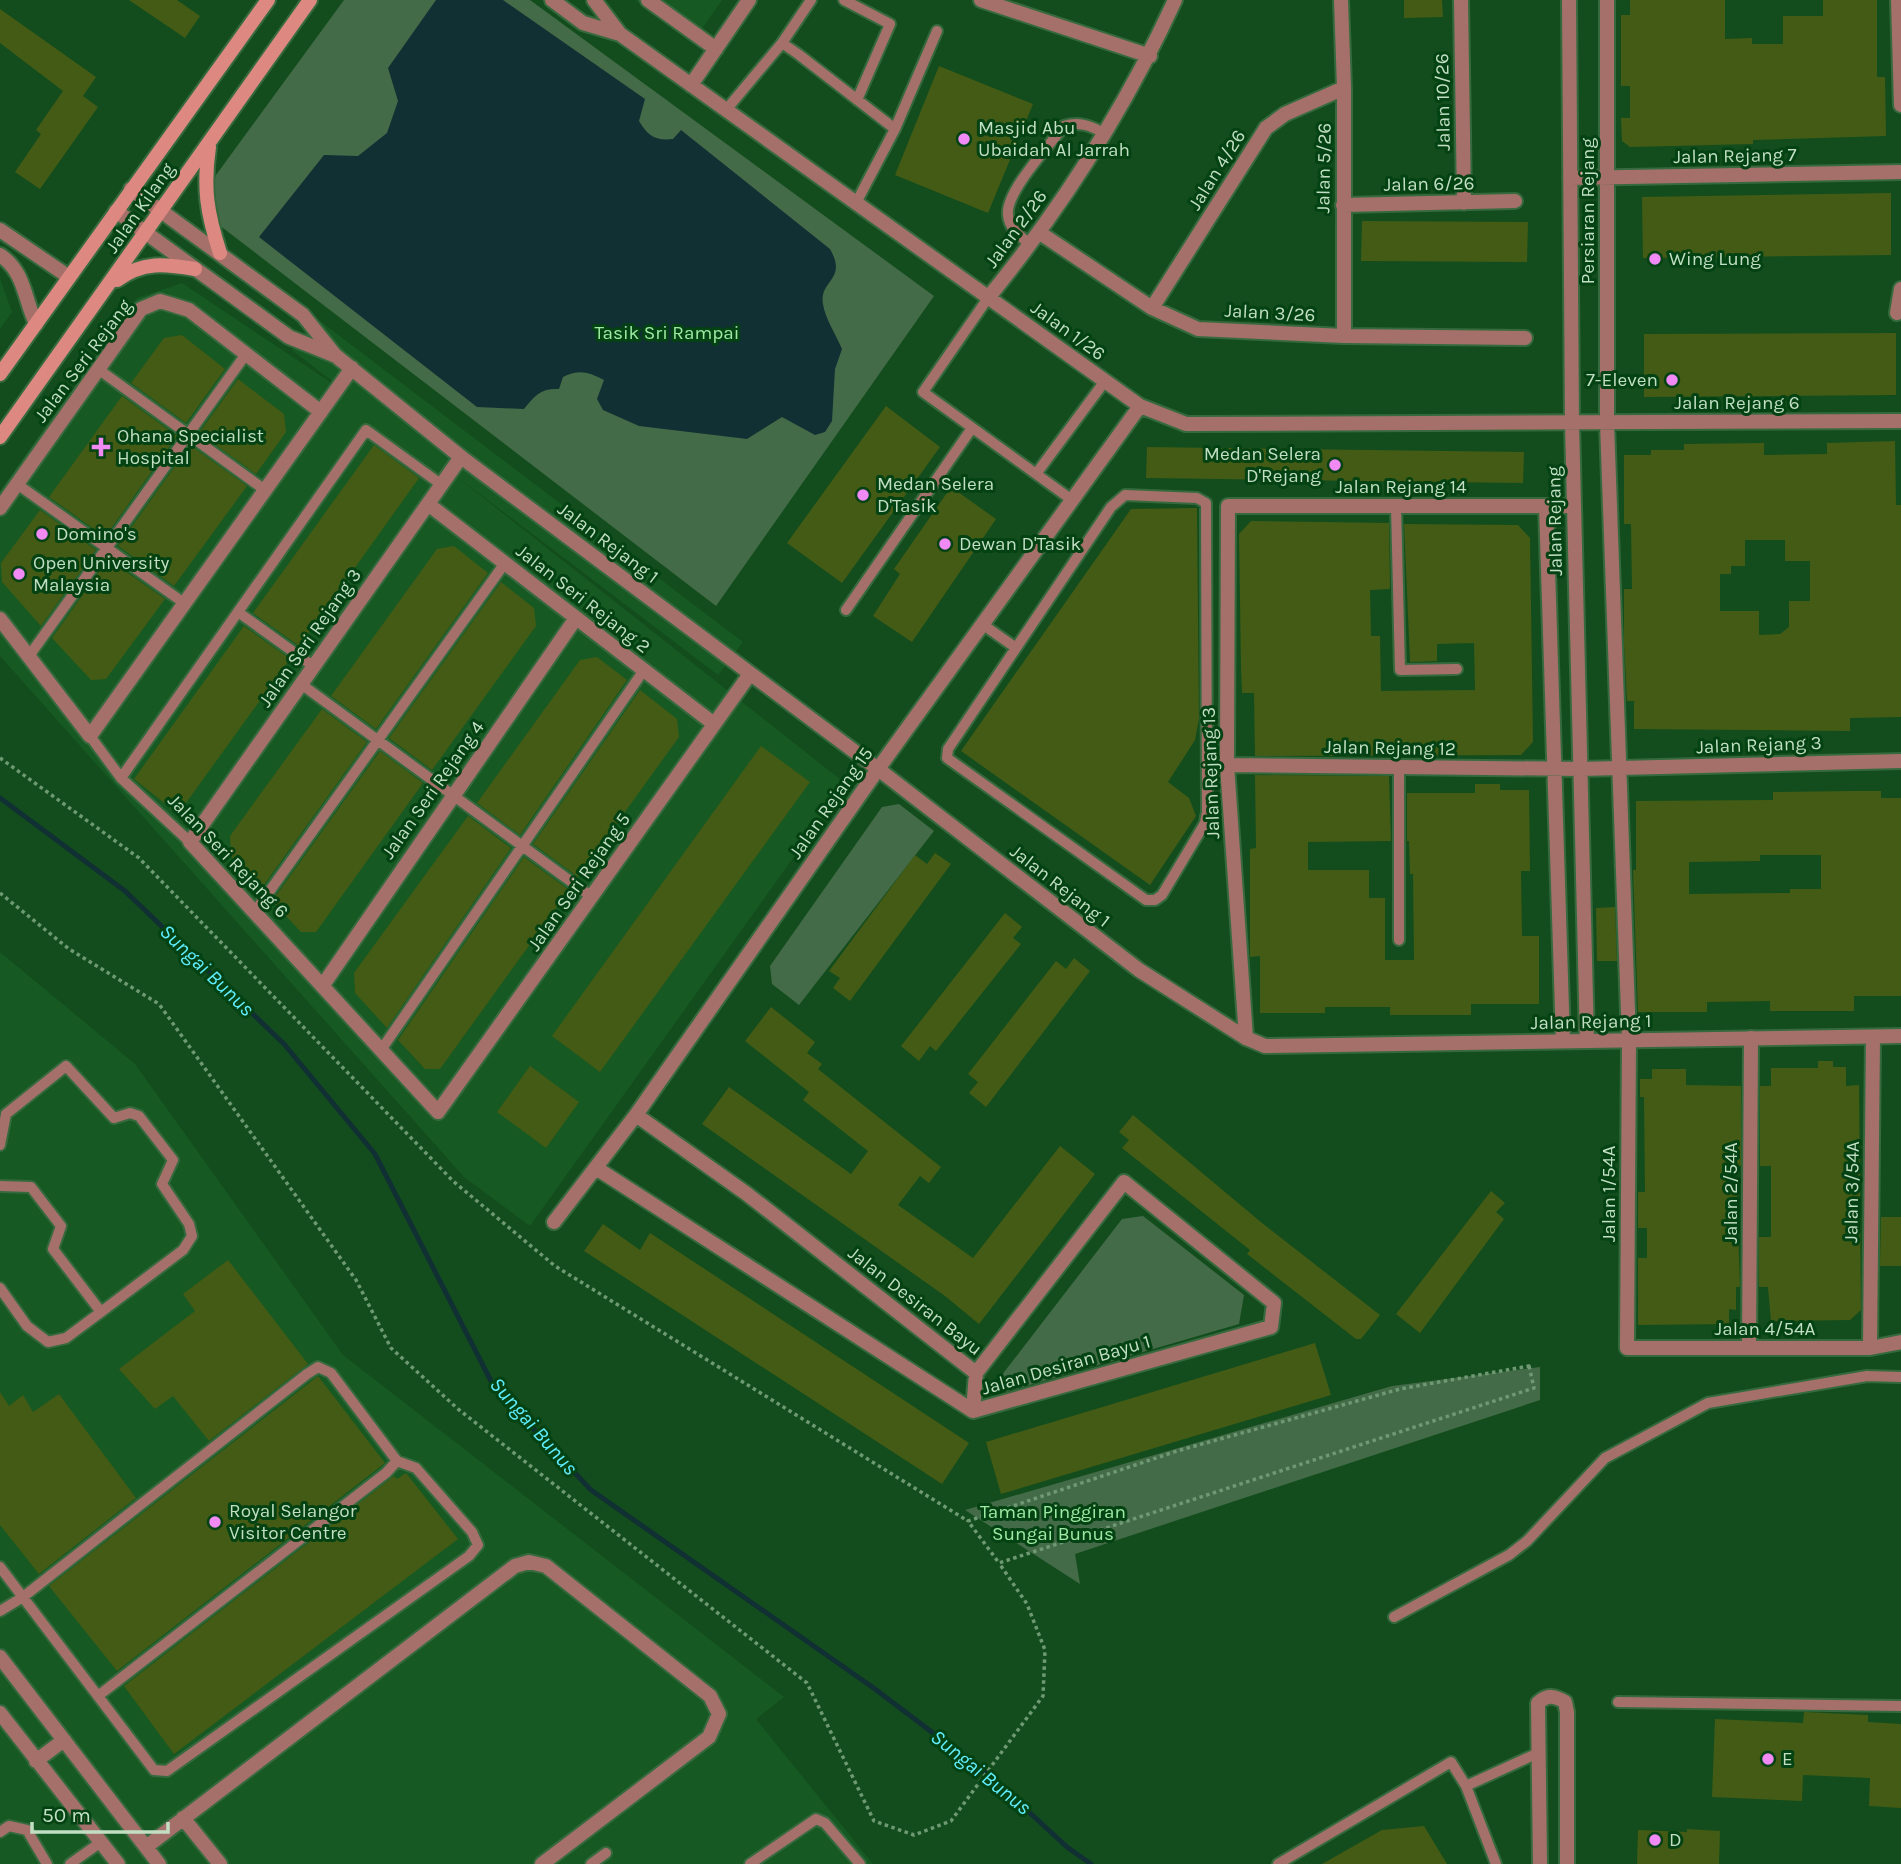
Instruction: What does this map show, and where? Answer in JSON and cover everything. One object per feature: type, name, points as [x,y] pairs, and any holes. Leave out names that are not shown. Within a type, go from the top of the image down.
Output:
[{"type":"main road","name":"Jalan Kilang","points":[[0,374],[268,0]]},
{"type":"main road","name":"Jalan Kilang","points":[[0,437],[310,0]]},
{"type":"main road","points":[[210,142],[205,175],[206,211],[220,253]]},
{"type":"main road","points":[[108,287],[144,265],[162,264],[195,269]]},
{"type":"street","name":"Jalan 1/26","points":[[552,0],[583,23],[620,34]]},
{"type":"street","name":"Jalan 1/26","points":[[594,0],[620,34],[1140,406],[1186,424],[1572,423]]},
{"type":"street","points":[[648,0],[716,49]]},
{"type":"street","points":[[691,85],[749,0]]},
{"type":"street","points":[[981,0],[1150,56]]},
{"type":"street","name":"Jalan 2/26","points":[[988,298],[1035,239],[1104,133],[1150,56],[1175,0]]},
{"type":"street","name":"Jalan 5/26","points":[[1341,0],[1345,88],[1345,336]]},
{"type":"street","name":"Jalan 10/26","points":[[1461,0],[1464,203]]},
{"type":"street","name":"Jalan Rejang","points":[[1569,0],[1572,423],[1587,1041]]},
{"type":"street","name":"Persiaran Rejang","points":[[1606,0],[1607,423],[1619,769]]},
{"type":"street","points":[[1898,0],[1901,105]]},
{"type":"street","name":"Jalan 4/26","points":[[1152,308],[1266,128],[1285,114],[1345,88]]},
{"type":"street","name":"Jalan Rejang 7","points":[[1570,178],[1901,172]]},
{"type":"street","name":"Jalan Rejang 1","points":[[131,190],[303,315],[336,356],[461,457],[878,769],[1139,970],[1246,1038],[1265,1046],[1901,1036]]},
{"type":"street","name":"Jalan 6/26","points":[[1343,205],[1515,201]]},
{"type":"street","name":"Jalan Rejang 1","points":[[116,211],[289,337],[336,356]]},
{"type":"street","points":[[0,230],[69,277]]},
{"type":"street","name":"Jalan 3/26","points":[[1035,239],[1152,308],[1198,329],[1345,336],[1525,338]]},
{"type":"street","points":[[0,255],[11,262],[25,284],[26,304],[36,324]]},
{"type":"street","points":[[1897,313],[1901,289]]},
{"type":"street","name":"Jalan Seri Rejang","points":[[0,508],[141,309],[160,301],[189,310],[321,412]]},
{"type":"street","points":[[90,736],[352,368]]},
{"type":"street","name":"Jalan Rejang 15","points":[[554,1222],[636,1115],[878,769],[1140,406]]},
{"type":"street","name":"Jalan Rejang 6","points":[[1572,423],[1901,421]]},
{"type":"street","name":"Jalan Seri Rejang 3","points":[[190,842],[461,457]]},
{"type":"street","name":"Jalan Seri Rejang 2","points":[[428,504],[714,724]]},
{"type":"street","name":"Jalan Rejang 14","points":[[1228,506],[1574,506]]},
{"type":"street","name":"Jalan Rejang 13","points":[[1228,506],[1227,765],[1246,1038]]},
{"type":"street","points":[[1546,506],[1563,1041]]},
{"type":"street","name":"Jalan Seri Rejang 4","points":[[323,985],[576,618]]},
{"type":"street","name":"Jalan Seri Rejang 6","points":[[0,619],[90,736]]},
{"type":"street","name":"Jalan Seri Rejang 5","points":[[438,1112],[750,674]]},
{"type":"street","name":"Jalan Rejang 3","points":[[1580,769],[1901,761]]},
{"type":"street","name":"Jalan Rejang 12","points":[[1227,765],[1580,769]]},
{"type":"street","name":"Jalan 1/54A","points":[[1619,769],[1629,1040],[1627,1348]]},
{"type":"street","name":"Jalan Seri Rejang 6","points":[[190,842],[256,910],[438,1112]]},
{"type":"street","name":"Jalan 3/54A","points":[[1870,1348],[1873,1037]]},
{"type":"street","name":"Jalan 2/54A","points":[[1749,1348],[1751,1038]]},
{"type":"street","name":"Jalan Desiran Bayu","points":[[636,1115],[747,1194],[975,1373],[1124,1182]]},
{"type":"street","name":"Jalan Desiran Bayu 1","points":[[596,1168],[973,1411],[1271,1327],[1274,1303],[1124,1182]]},
{"type":"street","name":"Jalan 4/54A","points":[[1627,1348],[1870,1348],[1901,1342]]},
{"type":"street","points":[[973,1411],[975,1373]]},
{"type":"street","points":[[145,1847],[515,1566],[529,1562],[546,1566],[710,1696],[719,1714],[709,1737],[542,1864]]},
{"type":"street","points":[[0,1657],[159,1864]]},
{"type":"street","points":[[1540,1864],[1538,1703],[1544,1698],[1554,1696],[1565,1702],[1567,1712],[1567,1864]]},
{"type":"street","points":[[0,1713],[118,1864]]},
{"type":"street","points":[[36,1761],[64,1740]]},
{"type":"street","points":[[183,1818],[220,1864]]},
{"type":"lane","points":[[726,110],[782,43],[811,0]]},
{"type":"lane","points":[[844,0],[890,24],[857,100]]},
{"type":"lane","points":[[856,203],[895,129],[937,31]]},
{"type":"lane","points":[[782,43],[895,129]]},
{"type":"lane","points":[[1035,239],[1013,230],[1007,214],[1010,197],[1065,126],[1072,123],[1088,125],[1104,133]]},
{"type":"lane","points":[[988,298],[923,392],[1072,500]]},
{"type":"lane","points":[[29,656],[246,354]]},
{"type":"lane","points":[[98,369],[265,490]]},
{"type":"lane","points":[[1036,474],[1105,381]]},
{"type":"lane","points":[[846,610],[972,428]]},
{"type":"lane","points":[[121,778],[366,430],[442,485]]},
{"type":"lane","points":[[17,484],[184,603]]},
{"type":"lane","points":[[1125,495],[1197,498],[1206,503],[1207,812],[1205,823],[1162,895],[1155,900],[1146,900],[947,758],[948,749],[1016,648],[1116,500],[1125,495]]},
{"type":"lane","points":[[1396,506],[1400,670],[1457,669]]},
{"type":"lane","points":[[256,910],[505,563]]},
{"type":"lane","points":[[238,612],[313,666]]},
{"type":"lane","points":[[982,624],[1016,648]]},
{"type":"lane","points":[[381,1050],[644,670]]},
{"type":"lane","points":[[301,684],[592,897]]},
{"type":"lane","name":"Jalan Seri Rejang 6","points":[[90,736],[121,778],[190,842]]},
{"type":"lane","points":[[1399,767],[1399,940]]},
{"type":"lane","points":[[0,1145],[6,1114],[66,1066],[114,1118],[130,1113],[139,1116],[173,1160],[162,1184],[189,1224],[192,1236],[183,1250],[66,1338],[48,1342],[27,1326],[0,1288]]},
{"type":"lane","points":[[0,1186],[31,1187],[61,1226],[52,1249],[101,1312]]},
{"type":"lane","points":[[0,1567],[23,1597],[154,1770],[167,1771],[469,1556],[478,1545],[472,1532],[416,1468],[397,1461],[331,1373],[318,1367],[23,1597],[0,1611]]},
{"type":"lane","points":[[1394,1618],[1509,1555],[1527,1541],[1605,1458],[1708,1403],[1867,1376],[1901,1377]]},
{"type":"lane","points":[[98,1696],[386,1473],[397,1461]]},
{"type":"lane","points":[[1618,1702],[1901,1706]]},
{"type":"lane","points":[[1466,1786],[1538,1753]]},
{"type":"lane","points":[[1278,1864],[1451,1762],[1466,1786],[1496,1864]]},
{"type":"lane","points":[[750,1864],[816,1819],[825,1823],[860,1864]]},
{"type":"lane","points":[[0,1832],[9,1826],[27,1830],[47,1864]]},
{"type":"lane","points":[[70,1864],[101,1842]]},
{"type":"lane","points":[[591,1864],[606,1853]]},
{"type":"path","points":[[0,758],[139,858],[453,1181],[555,1266],[968,1521],[1027,1604],[1045,1650],[1043,1696],[951,1821],[914,1835],[874,1821],[807,1682],[458,1409],[391,1348],[356,1280],[159,1004],[69,949],[0,893]]},
{"type":"path","points":[[968,1521],[1177,1451],[1400,1389],[1529,1366],[1534,1388],[999,1563]]},
{"type":"shaded area","points":[[635,0],[722,0],[692,43]]},
{"type":"shaded area","points":[[0,279],[12,312],[0,329]]},
{"type":"shaded area","points":[[182,283],[351,396],[292,350],[316,318],[743,642],[718,675],[452,473],[846,784],[530,1226],[464,1177],[0,656],[0,491],[137,298]]},
{"type":"shaded area","points":[[0,952],[135,1064],[343,1355],[784,1697],[756,1719],[873,1864],[0,1864]]},
{"type":"green space","name":"Tasik Sri Rampai","points":[[344,0],[530,0],[934,296],[716,606],[219,225],[210,193],[216,175]]},
{"type":"green space","points":[[899,804],[934,831],[799,1005],[772,984],[770,966],[882,807]]},
{"type":"green space","points":[[1143,1216],[1244,1295],[1239,1324],[1006,1392],[999,1389],[998,1380],[1122,1219]]},
{"type":"green space","name":"Taman Pinggiran Sungai Bunus","points":[[1540,1367],[1540,1400],[1075,1554],[1080,1584],[965,1510],[1392,1386]]},
{"type":"water","name":"Tasik Sri Rampai","points":[[436,0],[503,0],[645,99],[639,121],[649,134],[661,139],[673,139],[681,130],[830,249],[836,267],[835,274],[825,290],[823,304],[842,349],[835,369],[832,421],[825,432],[815,435],[782,417],[747,439],[639,426],[603,410],[597,399],[604,380],[584,372],[563,377],[559,389],[539,393],[524,409],[477,407],[259,237],[324,155],[358,156],[387,133],[398,101],[388,68]]},
{"type":"building","points":[[129,0],[177,0],[200,16],[185,38]]},
{"type":"building","points":[[1404,0],[1442,0],[1443,17],[1404,18]]},
{"type":"building","points":[[1630,0],[1725,0],[1725,39],[1752,38],[1752,44],[1783,44],[1783,16],[1823,16],[1823,0],[1877,0],[1877,77],[1885,77],[1886,136],[1753,140],[1753,144],[1630,147],[1622,141],[1621,118],[1630,118],[1630,86],[1621,86],[1621,15],[1630,15]]},
{"type":"building","points":[[0,9],[96,77],[83,96],[98,107],[40,189],[15,172],[41,134],[36,130],[63,91],[0,43]]},
{"type":"building","name":"Masjid Abu Ubaidah Al Jarrah","points":[[939,66],[1033,104],[988,213],[895,175]]},
{"type":"building","points":[[1891,193],[1891,255],[1643,258],[1642,197]]},
{"type":"building","points":[[1362,221],[1528,222],[1527,262],[1361,261]]},
{"type":"building","points":[[1896,333],[1896,395],[1644,397],[1644,334]]},
{"type":"building","points":[[182,335],[225,369],[186,423],[131,383],[164,338]]},
{"type":"building","points":[[238,379],[284,414],[286,432],[256,474],[199,433]]},
{"type":"building","points":[[122,396],[177,436],[105,537],[49,497]]},
{"type":"building","name":"Medan Selera D'Tasik","points":[[886,406],[940,447],[842,583],[787,543]]},
{"type":"building","points":[[1895,441],[1896,505],[1901,505],[1901,717],[1850,718],[1850,731],[1634,729],[1634,701],[1627,701],[1624,644],[1624,589],[1632,589],[1631,524],[1624,524],[1624,455],[1651,455],[1651,450],[1684,450],[1684,444],[1764,443],[1764,455],[1827,454],[1827,443]],"holes":[[[1745,540],[1785,540],[1785,561],[1810,561],[1810,601],[1789,601],[1789,627],[1780,634],[1759,635],[1759,611],[1720,611],[1720,574],[1731,574],[1731,566],[1745,566]]]},
{"type":"building","points":[[190,445],[247,486],[174,586],[118,546]]},
{"type":"building","points":[[374,445],[419,478],[299,646],[253,613]]},
{"type":"building","name":"Medan Selera D'Rejang","points":[[1147,447],[1524,452],[1523,483],[1146,478]]},
{"type":"building","name":"Dewan D'Tasik","points":[[951,487],[996,519],[912,642],[873,616],[900,574],[894,569]]},
{"type":"building","points":[[1197,508],[1199,719],[1195,740],[1168,782],[1189,798],[1196,816],[1150,885],[961,751],[1131,509]]},
{"type":"building","points":[[40,510],[96,550],[41,626],[2,582],[1,563]]},
{"type":"building","points":[[1251,521],[1389,523],[1390,589],[1370,590],[1371,636],[1380,636],[1381,691],[1475,690],[1474,643],[1437,644],[1437,661],[1410,662],[1404,524],[1518,525],[1530,538],[1533,742],[1521,755],[1255,756],[1254,693],[1242,693],[1241,667],[1239,534]]},
{"type":"building","points":[[454,546],[488,573],[376,729],[331,696],[437,549]]},
{"type":"building","points":[[108,559],[165,599],[106,679],[91,680],[52,638]]},
{"type":"building","points":[[501,582],[534,608],[536,626],[432,770],[389,738]]},
{"type":"building","points":[[244,626],[290,659],[178,814],[134,779]]},
{"type":"building","points":[[597,657],[627,680],[520,835],[477,803],[580,660]]},
{"type":"building","points":[[640,690],[677,719],[679,737],[578,877],[533,844]]},
{"type":"building","points":[[322,709],[367,742],[261,889],[231,856],[230,836]]},
{"type":"building","points":[[761,746],[810,782],[600,1072],[552,1036]]},
{"type":"building","points":[[380,751],[423,783],[316,932],[301,932],[272,901]]},
{"type":"building","points":[[1255,775],[1389,776],[1391,841],[1308,842],[1308,870],[1369,870],[1369,898],[1385,898],[1385,960],[1414,960],[1413,874],[1410,874],[1407,841],[1407,793],[1475,793],[1475,784],[1500,784],[1500,790],[1529,790],[1530,871],[1521,871],[1522,936],[1539,936],[1539,1004],[1471,1004],[1471,1015],[1390,1015],[1390,1007],[1325,1007],[1325,1013],[1260,1013],[1260,956],[1250,957],[1250,849],[1256,848]]},
{"type":"building","points":[[1881,791],[1881,798],[1901,798],[1901,996],[1854,996],[1854,1011],[1770,1011],[1770,1001],[1707,1002],[1707,1012],[1638,1012],[1633,870],[1636,870],[1636,801],[1773,800],[1773,792]],"holes":[[[1760,855],[1821,855],[1821,889],[1790,889],[1790,893],[1689,894],[1689,862],[1760,861]]]},
{"type":"building","points":[[468,816],[511,848],[387,1028],[355,993],[354,973]]},
{"type":"building","points":[[935,853],[951,864],[850,1001],[833,988],[840,978],[829,971],[915,855],[927,864]]},
{"type":"building","points":[[524,857],[569,890],[440,1069],[425,1069],[398,1040]]},
{"type":"building","points":[[1615,907],[1617,961],[1597,961],[1596,908]]},
{"type":"building","points":[[1005,913],[1022,927],[1013,938],[1021,944],[936,1051],[930,1046],[919,1061],[901,1046]]},
{"type":"building","points":[[1074,958],[1090,971],[986,1107],[969,1093],[978,1082],[968,1074],[1056,961],[1066,969]]},
{"type":"building","points":[[771,1007],[815,1042],[807,1053],[822,1064],[818,1069],[941,1167],[929,1183],[920,1176],[898,1205],[973,1258],[1060,1146],[1095,1174],[979,1324],[945,1296],[702,1124],[729,1087],[851,1174],[868,1151],[803,1100],[809,1092],[745,1041]]},
{"type":"building","points":[[1818,1061],[1833,1061],[1833,1067],[1846,1067],[1846,1086],[1859,1085],[1861,1310],[1850,1320],[1771,1321],[1768,1287],[1759,1287],[1759,1237],[1771,1237],[1771,1166],[1760,1166],[1760,1086],[1771,1086],[1771,1068],[1818,1068]]},
{"type":"building","points":[[530,1066],[579,1102],[546,1148],[497,1112]]},
{"type":"building","points":[[1652,1069],[1686,1069],[1686,1085],[1741,1086],[1741,1166],[1736,1166],[1740,1287],[1736,1287],[1736,1310],[1729,1309],[1729,1324],[1638,1325],[1638,1258],[1647,1258],[1647,1228],[1638,1228],[1638,1192],[1645,1192],[1644,1097],[1640,1097],[1640,1079],[1652,1079]]},
{"type":"building","points":[[1133,1115],[1262,1223],[1380,1315],[1361,1339],[1356,1339],[1247,1254],[1250,1250],[1122,1148],[1129,1140],[1119,1132]]},
{"type":"building","points":[[1491,1191],[1505,1203],[1496,1212],[1504,1219],[1420,1333],[1396,1314]]},
{"type":"building","points":[[1881,1217],[1901,1217],[1901,1266],[1880,1266]]},
{"type":"building","points":[[603,1224],[640,1250],[650,1233],[969,1443],[942,1484],[584,1251]]},
{"type":"building","points":[[228,1260],[308,1364],[209,1441],[173,1396],[155,1409],[119,1369],[195,1311],[183,1294]]},
{"type":"building","points":[[1315,1343],[1331,1395],[1001,1494],[986,1442]]},
{"type":"building","name":"Royal Selangor Visitor Centre","points":[[318,1376],[385,1463],[117,1671],[49,1586]]},
{"type":"building","points":[[0,1392],[9,1406],[23,1395],[33,1412],[59,1394],[136,1498],[39,1574],[0,1525]]},
{"type":"building","name":"Royal Selangor Visitor Centre","points":[[406,1473],[458,1539],[174,1754],[124,1686],[394,1476],[397,1479]]},
{"type":"building","name":"E","points":[[1804,1712],[1868,1715],[1868,1722],[1901,1724],[1901,1808],[1869,1806],[1870,1778],[1803,1775],[1802,1801],[1712,1797],[1715,1719],[1803,1723]]},
{"type":"building","points":[[1424,1826],[1447,1864],[1322,1864],[1382,1830]]},
{"type":"building","name":"D","points":[[1687,1829],[1720,1831],[1719,1864],[1637,1864],[1638,1830],[1687,1832]]},
{"type":"waterway","name":"Sungai Bunus","points":[[0,798],[125,891],[284,1044],[375,1154],[494,1387],[591,1490],[875,1689],[991,1777],[1067,1847],[1091,1864]]},
{"type":"place","name":"Masjid Abu Ubaidah Al Jarrah","points":[[964,139]]},
{"type":"place","name":"Wing Lung","points":[[1655,259]]},
{"type":"place","name":"7-Eleven","points":[[1672,380]]},
{"type":"place","name":"Ohana Specialist Hospital","points":[[101,447]]},
{"type":"place","name":"Medan Selera D'Rejang","points":[[1335,465]]},
{"type":"place","name":"Medan Selera D'Tasik","points":[[863,495]]},
{"type":"place","name":"Domino's","points":[[42,534]]},
{"type":"place","name":"Dewan D'Tasik","points":[[945,544]]},
{"type":"place","name":"Open University Malaysia","points":[[19,574]]},
{"type":"place","name":"Royal Selangor Visitor Centre","points":[[215,1522]]},
{"type":"place","name":"E","points":[[1768,1759]]},
{"type":"place","name":"D","points":[[1655,1840]]}]
